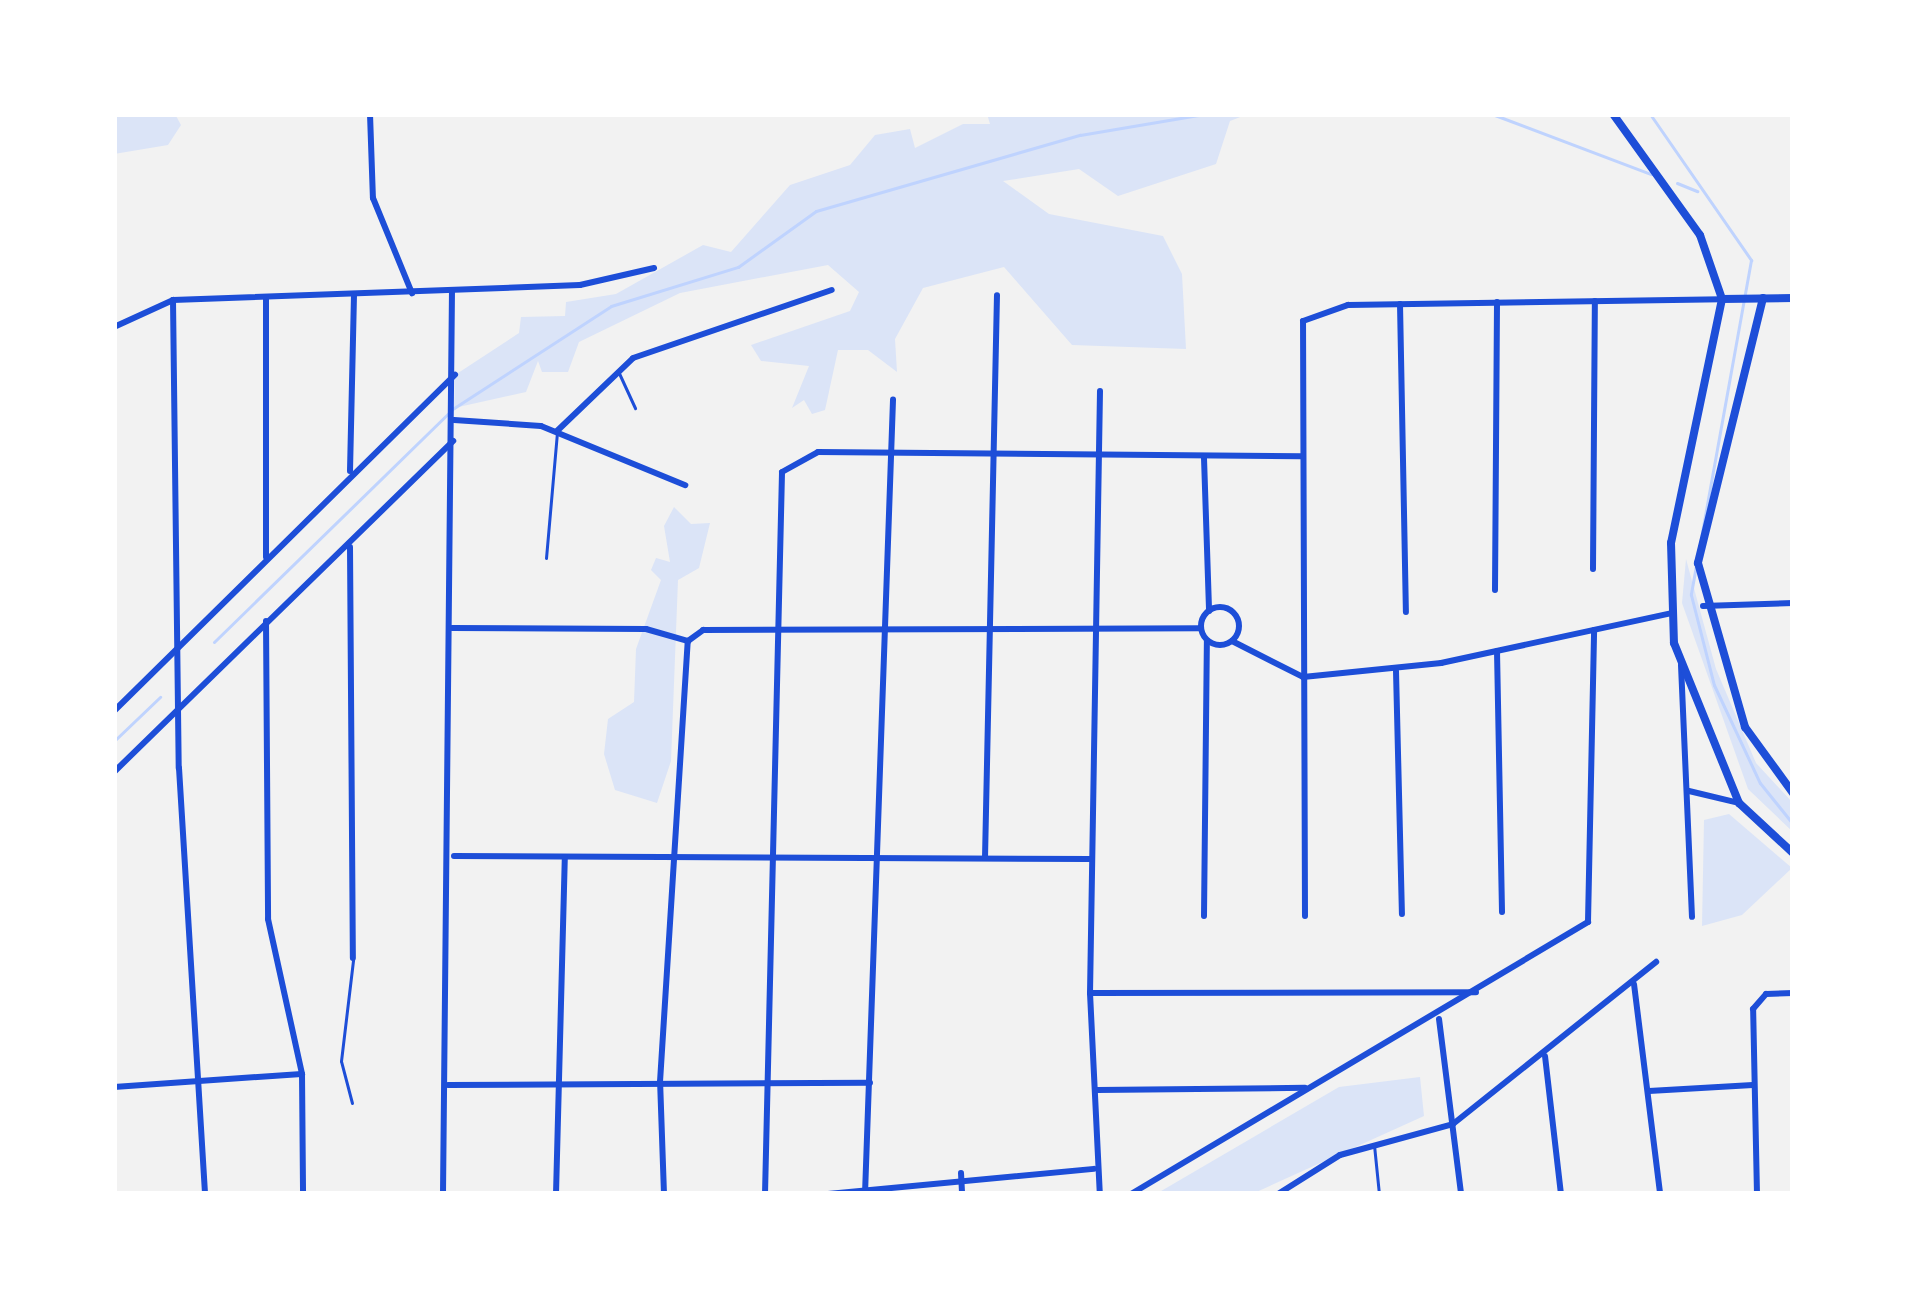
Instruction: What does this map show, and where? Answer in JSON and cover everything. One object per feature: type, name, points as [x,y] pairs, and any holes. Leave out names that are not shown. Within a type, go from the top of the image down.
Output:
[{"type":"street","points":[[370,114],[373,198],[412,293]]},
{"type":"street","points":[[1613,114],[1700,235],[1722,299],[1671,543],[1689,791],[1692,917]]},
{"type":"street","points":[[114,327],[172,300],[452,292],[654,268]]},
{"type":"street","points":[[557,431],[617,370],[677,338],[832,290]]},
{"type":"street","points":[[442,1194],[454,856],[452,292]]},
{"type":"street","points":[[350,472],[354,295]]},
{"type":"street","points":[[985,859],[986,454],[997,295]]},
{"type":"street","points":[[266,297],[266,557]]},
{"type":"street","points":[[1759,298],[1702,529],[1703,606],[1760,761],[1793,793]]},
{"type":"street","points":[[1305,916],[1303,321],[1326,307],[1793,298]]},
{"type":"street","points":[[172,300],[175,647],[206,1084],[206,1194]]},
{"type":"street","points":[[1593,569],[1595,301]]},
{"type":"street","points":[[1495,590],[1496,302]]},
{"type":"street","points":[[1400,304],[1406,612]]},
{"type":"street","points":[[114,712],[350,472],[455,376]]},
{"type":"street","points":[[1100,391],[1090,859],[1090,993],[1097,1090],[1094,1169],[1100,1194]]},
{"type":"street","points":[[865,1194],[881,860],[886,453],[892,399]]},
{"type":"street","points":[[454,419],[557,431],[685,485]]},
{"type":"street","points":[[114,772],[179,702],[350,547],[453,440]]},
{"type":"street","points":[[765,1194],[782,472],[808,453],[1301,456]]},
{"type":"street","points":[[1201,628],[1209,611],[1204,458]]},
{"type":"street","points":[[350,547],[353,958]]},
{"type":"street","points":[[1703,606],[1793,603]]},
{"type":"street","points":[[1209,611],[1235,615],[1232,641]]},
{"type":"street","points":[[1208,640],[1232,641],[1303,677],[1396,670],[1673,613]]},
{"type":"street","points":[[266,621],[268,919],[302,1073],[303,1194]]},
{"type":"street","points":[[452,628],[646,629],[688,640]]},
{"type":"street","points":[[664,1194],[660,1082],[688,640],[695,631],[1201,628]]},
{"type":"street","points":[[1201,628],[1208,640],[1204,916]]},
{"type":"street","points":[[1131,1194],[1308,1088],[1439,1018],[1588,922],[1594,630]]},
{"type":"street","points":[[1497,651],[1502,912]]},
{"type":"street","points":[[1681,665],[1739,803],[1793,853]]},
{"type":"street","points":[[1396,670],[1402,914]]},
{"type":"street","points":[[1689,791],[1739,803]]},
{"type":"street","points":[[454,856],[1090,859]]},
{"type":"street","points":[[556,1194],[565,857]]},
{"type":"street","points":[[1277,1194],[1374,1143],[1453,1124],[1545,1056],[1656,962]]},
{"type":"street","points":[[1634,984],[1660,1194]]},
{"type":"street","points":[[1090,993],[1479,992]]},
{"type":"street","points":[[1756,1194],[1753,1085],[1759,998],[1793,993]]},
{"type":"street","points":[[1439,1018],[1461,1194]]},
{"type":"street","points":[[1545,1056],[1562,1194]]},
{"type":"street","points":[[114,1087],[206,1084],[302,1073]]},
{"type":"street","points":[[447,1085],[870,1083]]},
{"type":"street","points":[[1647,1092],[1753,1085]]},
{"type":"street","points":[[1097,1090],[1308,1088]]},
{"type":"street","points":[[827,1194],[865,1183],[962,1173],[1094,1169]]},
{"type":"street","points":[[962,1173],[962,1194]]},
{"type":"lane","points":[[617,370],[635,408]]},
{"type":"lane","points":[[546,558],[563,463],[557,431]]},
{"type":"lane","points":[[352,1103],[341,1061],[353,958]]},
{"type":"lane","points":[[1374,1143],[1379,1194]]},
{"type":"lane","points":[[1296,1181],[1298,1194]]},
{"type":"shaded area","points":[[114,114],[175,114],[181,125],[168,145],[114,154]]},
{"type":"shaded area","points":[[987,114],[1248,114],[1230,121],[1216,164],[1118,196],[1079,169],[1003,181],[1049,214],[1163,236],[1182,274],[1186,349],[1072,345],[1004,267],[923,288],[895,339],[897,372],[868,350],[838,350],[825,410],[812,414],[804,400],[792,408],[809,366],[761,361],[751,345],[850,311],[859,292],[828,265],[680,293],[579,342],[568,372],[542,372],[538,361],[526,392],[454,408],[455,375],[519,333],[521,317],[565,316],[566,302],[616,294],[703,245],[731,252],[790,185],[850,165],[875,135],[910,129],[915,148],[963,124],[990,124]]},
{"type":"shaded area","points":[[674,507],[691,524],[710,523],[699,568],[678,580],[671,761],[657,803],[615,790],[604,754],[608,719],[634,702],[636,649],[661,580],[651,570],[656,558],[670,562],[664,526]]},
{"type":"shaded area","points":[[1686,559],[1716,669],[1756,763],[1793,803],[1793,832],[1748,789],[1682,603]]},
{"type":"shaded area","points":[[1729,814],[1792,868],[1742,915],[1702,926],[1704,820]]},
{"type":"shaded area","points":[[1420,1077],[1424,1116],[1252,1194],[1156,1194],[1339,1087]]},
{"type":"waterway","points":[[214,642],[454,408],[611,306],[738,267],[816,211],[1080,135],[1204,114]]},
{"type":"waterway","points":[[1492,114],[1651,174]]},
{"type":"waterway","points":[[1650,114],[1751,260],[1691,595],[1714,685],[1760,783],[1793,824]]},
{"type":"waterway","points":[[1677,183],[1697,191]]},
{"type":"waterway","points":[[114,741],[160,697]]}]
